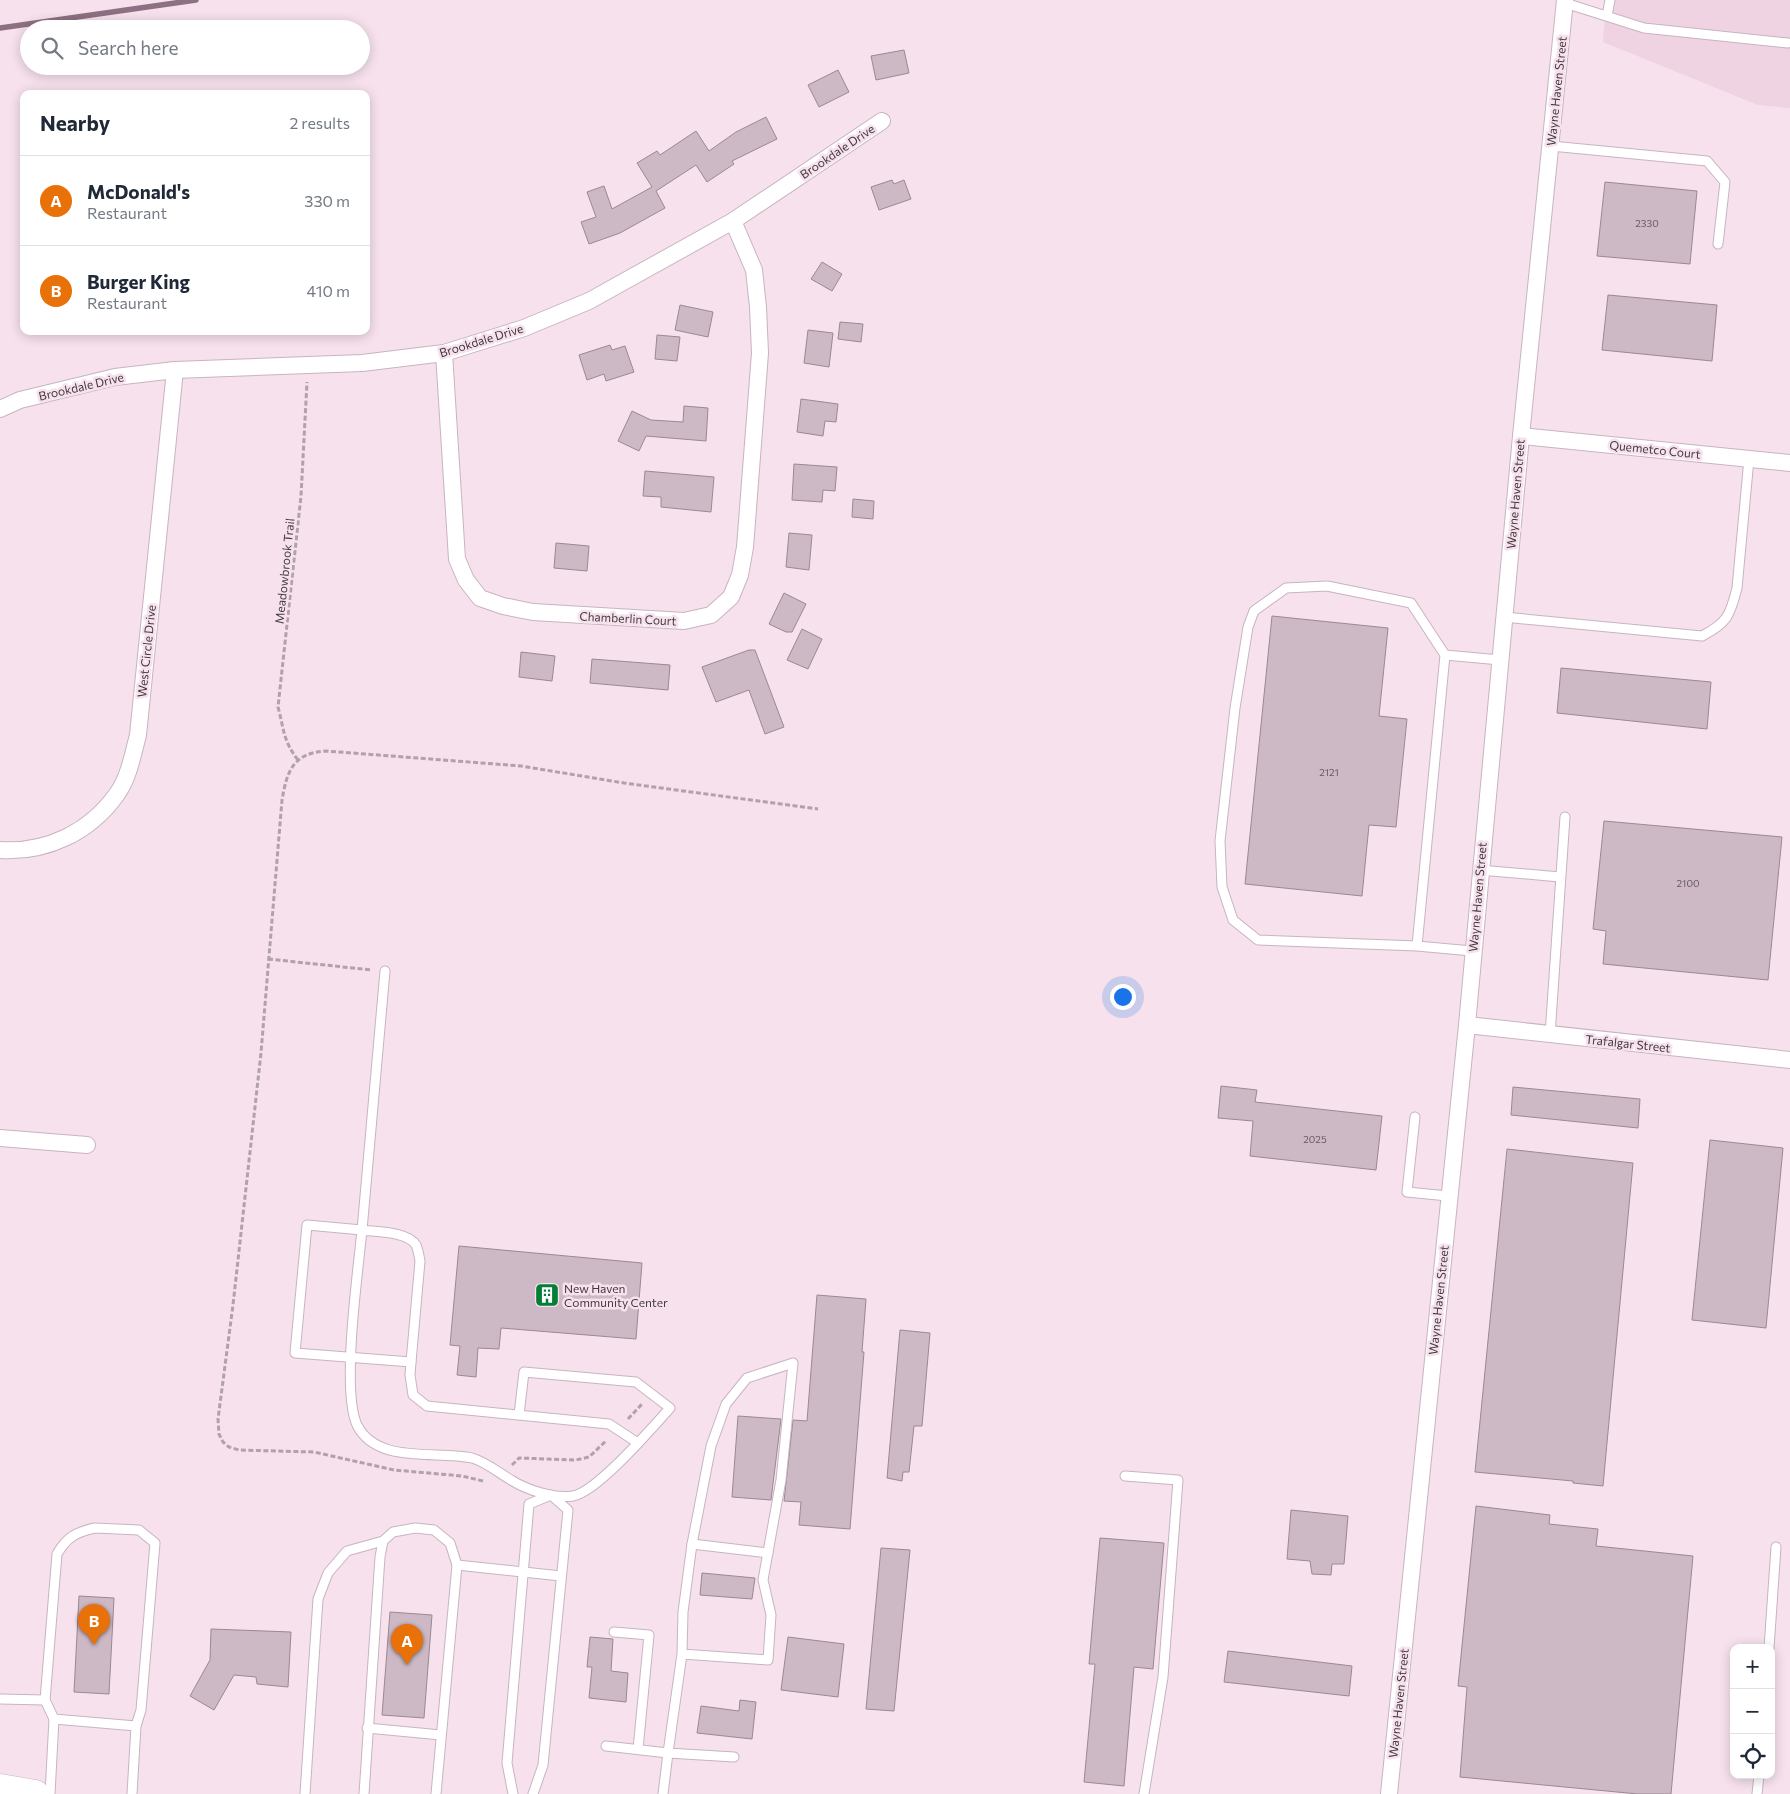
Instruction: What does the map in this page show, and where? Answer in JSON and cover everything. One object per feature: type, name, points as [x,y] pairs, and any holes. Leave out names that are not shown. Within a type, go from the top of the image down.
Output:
[{"type":"highway","points":[[0,1788],[35,1794]]},
{"type":"street","name":"Wayne Haven Street","points":[[1389,1794],[1448,1196],[1467,1025],[1472,951],[1521,436],[1565,2]]},
{"type":"street","name":"Brookdale Drive","points":[[0,409],[20,400],[115,376],[175,370],[362,363],[444,353],[524,328],[589,301],[733,221],[882,121]]},
{"type":"street","name":"Chamberlin Court","points":[[444,353],[456,559],[466,580],[480,598],[502,606],[533,612],[684,621],[711,615],[731,597],[740,575],[745,547],[760,353],[754,270],[733,221]]},
{"type":"street","name":"West Circle Drive","points":[[0,850],[34,849],[80,832],[99,815],[118,793],[130,766],[138,735],[175,370]]},
{"type":"street","name":"Quemetco Court","points":[[1521,436],[1790,463]]},
{"type":"street","name":"Trafalgar Street","points":[[1467,1025],[1790,1060]]},
{"type":"street","points":[[0,1138],[87,1145]]},
{"type":"lane","points":[[1608,16],[1610,0]]},
{"type":"lane","points":[[1565,2],[1644,28],[1788,44]]},
{"type":"lane","points":[[1551,146],[1707,161],[1725,182],[1718,244]]},
{"type":"lane","points":[[1504,617],[1702,636],[1722,625],[1732,609],[1736,588],[1749,459]]},
{"type":"lane","points":[[1417,946],[1445,655],[1412,603],[1327,586],[1286,588],[1254,611],[1248,627],[1234,708],[1220,841],[1222,887],[1233,920],[1258,940],[1417,946],[1472,951]]},
{"type":"lane","points":[[1445,655],[1500,660]]},
{"type":"lane","points":[[1550,1035],[1565,817]]},
{"type":"lane","points":[[1480,870],[1560,877]]},
{"type":"lane","points":[[386,971],[351,1357],[352,1406],[358,1426],[371,1441],[396,1453],[472,1458],[514,1482],[551,1495],[574,1496],[590,1487],[638,1443],[670,1408],[636,1382],[524,1372],[519,1416]]},
{"type":"lane","points":[[1415,1117],[1407,1192],[1448,1196]]},
{"type":"lane","points":[[411,1362],[295,1353],[307,1224],[404,1237],[412,1240],[417,1246],[420,1261],[410,1375],[413,1395],[427,1406],[609,1424],[638,1443]]},
{"type":"lane","points":[[663,1794],[682,1654],[683,1612],[692,1544],[711,1446],[726,1404],[747,1378],[793,1363],[781,1480],[763,1580],[771,1615],[768,1660],[682,1654]]},
{"type":"lane","points":[[1125,1476],[1178,1480],[1163,1677],[1144,1794]]},
{"type":"lane","points":[[513,1794],[507,1763],[529,1504],[551,1495]]},
{"type":"lane","points":[[533,1794],[543,1765],[568,1510],[551,1495]]},
{"type":"lane","points":[[50,1794],[54,1719],[45,1700],[57,1554],[65,1540],[77,1531],[94,1528],[139,1530],[155,1543],[141,1710],[136,1726],[132,1794]]},
{"type":"lane","points":[[305,1794],[318,1599],[328,1573],[347,1551],[383,1541],[393,1532],[415,1528],[434,1530],[450,1543],[457,1565],[436,1794]]},
{"type":"lane","points":[[364,1794],[377,1579],[383,1541]]},
{"type":"lane","points":[[692,1544],[768,1552]]},
{"type":"lane","points":[[1769,1644],[1776,1547]]},
{"type":"lane","points":[[457,1565],[561,1576]]},
{"type":"lane","points":[[614,1632],[649,1635],[638,1749]]},
{"type":"lane","points":[[0,1699],[45,1700]]},
{"type":"lane","points":[[54,1719],[136,1726]]},
{"type":"lane","points":[[367,1728],[441,1735]]},
{"type":"lane","points":[[606,1746],[668,1753],[734,1757]]},
{"type":"lane","points":[[1757,1794],[1759,1779]]},
{"type":"path","name":"Meadowbrook Trail","points":[[298,760],[286,744],[283,734],[284,725],[278,707],[301,496],[307,378]]},
{"type":"path","points":[[268,959],[386,971]]},
{"type":"path","points":[[627,1420],[646,1400]]},
{"type":"path","points":[[512,1464],[519,1458],[576,1460],[589,1457],[610,1438]]},
{"type":"shaded area","points":[[1606,0],[1790,0],[1790,108],[1758,105],[1603,42]]},
{"type":"building","points":[[904,50],[909,73],[876,80],[871,56]]},
{"type":"building","points":[[838,70],[849,92],[819,107],[808,85]]},
{"type":"building","points":[[766,117],[777,139],[732,161],[734,164],[707,182],[696,165],[656,191],[665,208],[620,233],[589,244],[581,222],[596,217],[587,192],[604,186],[612,209],[652,187],[637,163],[657,151],[660,155],[696,131],[709,151],[736,132]]},
{"type":"building","points":[[892,180],[894,184],[904,180],[911,199],[879,210],[871,187]]},
{"type":"building","points":[[1605,182],[1697,191],[1690,264],[1597,256]]},
{"type":"building","points":[[822,262],[842,274],[832,291],[811,279]]},
{"type":"building","points":[[1608,295],[1717,305],[1712,361],[1602,350]]},
{"type":"building","points":[[680,305],[713,312],[708,337],[675,330]]},
{"type":"building","points":[[840,322],[863,324],[861,342],[838,339]]},
{"type":"building","points":[[808,330],[833,333],[829,367],[804,363]]},
{"type":"building","points":[[657,335],[680,337],[677,361],[655,359]]},
{"type":"building","points":[[610,345],[612,350],[625,346],[634,372],[606,381],[604,374],[587,380],[579,355]]},
{"type":"building","points":[[801,399],[838,404],[836,422],[825,421],[823,436],[797,432]]},
{"type":"building","points":[[684,406],[708,408],[706,441],[646,436],[639,451],[618,441],[632,411],[651,420],[683,422]]},
{"type":"building","points":[[794,464],[837,467],[835,491],[823,490],[822,502],[792,500]]},
{"type":"building","points":[[645,471],[714,477],[711,512],[661,507],[661,497],[643,496]]},
{"type":"building","points":[[853,499],[874,501],[873,519],[852,517]]},
{"type":"building","points":[[789,533],[812,535],[809,570],[786,567]]},
{"type":"building","points":[[556,543],[589,546],[587,571],[554,568]]},
{"type":"building","points":[[784,593],[806,604],[792,632],[786,632],[769,624]]},
{"type":"building","points":[[1272,616],[1388,628],[1379,716],[1407,719],[1396,827],[1369,825],[1362,896],[1245,884]]},
{"type":"building","points":[[802,629],[822,639],[808,669],[787,660]]},
{"type":"building","points":[[749,650],[755,650],[784,727],[765,734],[749,690],[716,702],[702,667]]},
{"type":"building","points":[[521,652],[555,656],[552,681],[519,677]]},
{"type":"building","points":[[592,659],[670,665],[668,690],[590,683]]},
{"type":"building","points":[[1561,668],[1711,682],[1707,729],[1557,713]]},
{"type":"building","points":[[1604,821],[1782,837],[1768,980],[1603,964],[1606,931],[1593,929]]},
{"type":"building","points":[[1221,1086],[1257,1090],[1255,1102],[1382,1116],[1376,1170],[1250,1156],[1253,1121],[1218,1118]]},
{"type":"building","points":[[1513,1087],[1640,1099],[1638,1128],[1511,1115]]},
{"type":"building","points":[[1710,1140],[1783,1148],[1766,1328],[1692,1320]]},
{"type":"building","points":[[1507,1149],[1633,1163],[1603,1486],[1573,1483],[1573,1481],[1475,1472]]},
{"type":"building","name":"New Haven Community Center","points":[[459,1246],[642,1263],[636,1339],[501,1328],[499,1349],[478,1348],[476,1377],[457,1375],[460,1346],[450,1345]]},
{"type":"building","points":[[817,1295],[866,1299],[862,1352],[864,1352],[850,1529],[799,1525],[801,1502],[784,1501],[793,1420],[807,1421]]},
{"type":"building","points":[[900,1330],[930,1333],[922,1426],[914,1426],[909,1472],[903,1472],[902,1481],[887,1478]]},
{"type":"building","points":[[738,1416],[781,1419],[771,1500],[732,1497]]},
{"type":"building","points":[[1476,1506],[1550,1515],[1549,1524],[1598,1529],[1596,1546],[1693,1556],[1671,1794],[1638,1794],[1460,1777],[1467,1687],[1458,1686]]},
{"type":"building","points":[[1291,1510],[1348,1516],[1344,1564],[1332,1564],[1331,1575],[1312,1574],[1310,1561],[1287,1559]]},
{"type":"building","points":[[1100,1538],[1164,1543],[1153,1669],[1134,1667],[1124,1786],[1084,1782],[1095,1664],[1089,1664]]},
{"type":"building","points":[[881,1548],[910,1550],[894,1711],[866,1709]]},
{"type":"building","points":[[702,1573],[755,1578],[752,1599],[700,1595]]},
{"type":"building","points":[[79,1596],[114,1598],[109,1694],[74,1692]]},
{"type":"building","points":[[390,1612],[432,1615],[424,1718],[382,1715]]},
{"type":"building","points":[[211,1629],[291,1632],[288,1687],[257,1684],[256,1677],[234,1675],[214,1710],[190,1696],[210,1660]]},
{"type":"building","points":[[590,1637],[613,1639],[611,1671],[628,1673],[626,1702],[589,1698],[592,1667],[587,1667]]},
{"type":"building","points":[[788,1637],[844,1644],[838,1697],[781,1690]]},
{"type":"building","points":[[1228,1651],[1352,1666],[1349,1696],[1224,1682]]},
{"type":"building","points":[[740,1700],[756,1702],[752,1739],[697,1733],[701,1706],[739,1711]]},
{"type":"waterway","points":[[56,20],[196,0]]},
{"type":"waterway","points":[[0,28],[20,25]]},
{"type":"place","name":"New Haven Community Center","points":[[547,1295]]},
{"type":"place","name":"Burger King","points":[[94,1645]]},
{"type":"place","name":"McDonald's","points":[[407,1665]]}]
